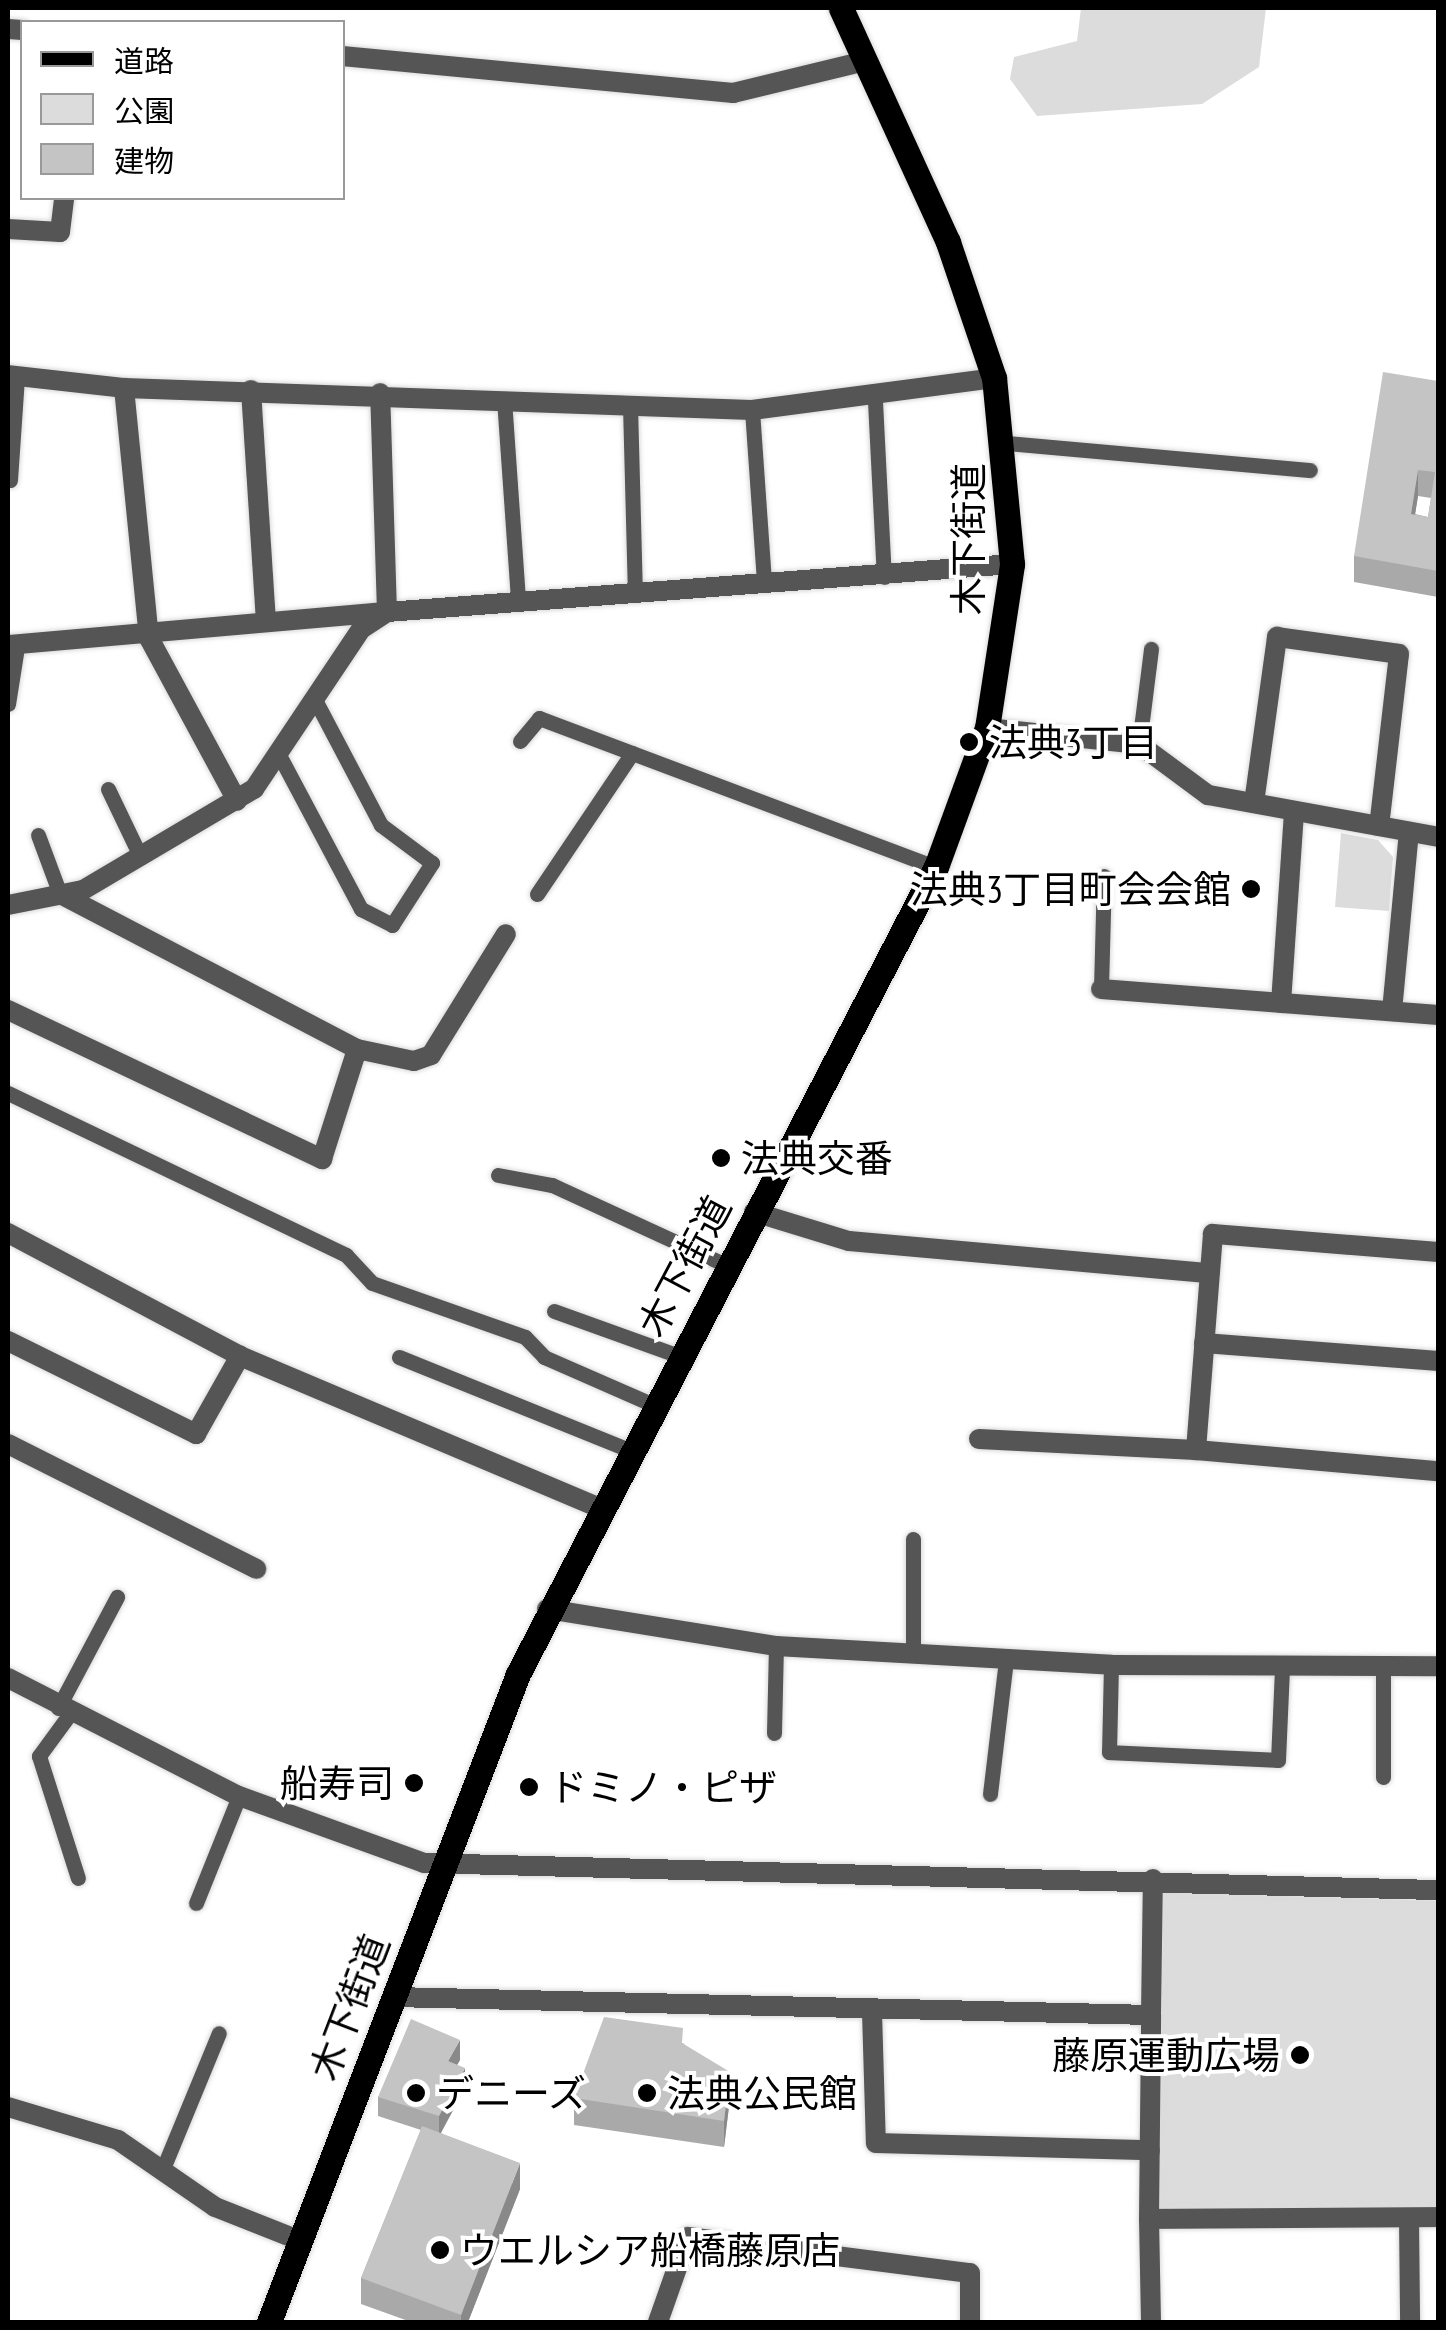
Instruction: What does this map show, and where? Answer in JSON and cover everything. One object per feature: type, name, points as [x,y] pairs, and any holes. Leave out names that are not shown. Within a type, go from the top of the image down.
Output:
[{"type":"main road","name":"木下街道","points":[[278,2318],[300,2241],[443,1862],[547,1609],[936,867],[987,728],[1012,564],[1006,443],[994,378],[948,242],[841,8]]},
{"type":"street","points":[[345,56],[733,94],[865,60]]},
{"type":"street","points":[[8,228],[60,232],[64,200]]},
{"type":"street","points":[[12,376],[124,388],[380,393],[752,410],[875,400],[994,378]]},
{"type":"street","points":[[124,388],[148,638],[237,801]]},
{"type":"street","points":[[251,390],[266,622]]},
{"type":"street","points":[[380,393],[388,612]]},
{"type":"street","points":[[12,646],[148,638],[266,622],[518,600],[884,577],[1012,564]]},
{"type":"street","points":[[8,905],[60,894],[141,858],[237,801],[278,753],[361,629],[388,612]]},
{"type":"street","points":[[1254,803],[1276,636],[1399,654],[1378,826]]},
{"type":"street","points":[[987,728],[1140,744],[1208,795],[1438,837]]},
{"type":"street","points":[[1281,1003],[1294,811]]},
{"type":"street","points":[[1392,1011],[1408,832]]},
{"type":"street","points":[[60,894],[357,1049],[414,1061],[431,1055],[506,934]]},
{"type":"street","points":[[1101,989],[1438,1015]]},
{"type":"street","points":[[8,1010],[322,1159],[357,1049]]},
{"type":"street","points":[[754,1212],[866,1244],[1210,1273]]},
{"type":"street","points":[[8,1233],[240,1356],[599,1508]]},
{"type":"street","points":[[1196,1450],[1213,1234],[1438,1252]]},
{"type":"street","points":[[8,1341],[196,1434],[240,1356]]},
{"type":"street","points":[[1204,1343],[1438,1361]]},
{"type":"street","points":[[980,1439],[1196,1450],[1438,1471]]},
{"type":"street","points":[[8,1444],[256,1569]]},
{"type":"street","points":[[547,1609],[776,1646],[1111,1665],[1438,1666]]},
{"type":"street","points":[[8,1678],[63,1712],[239,1796],[443,1862],[1438,1890]]},
{"type":"street","points":[[1151,2322],[1153,1880]]},
{"type":"street","points":[[392,1997],[872,2012],[1152,2015]]},
{"type":"street","points":[[872,2012],[876,2143],[1150,2150]]},
{"type":"street","points":[[8,2107],[118,2140],[215,2206],[300,2241]]},
{"type":"street","points":[[1409,2218],[1410,2322]]},
{"type":"street","points":[[1149,2220],[1438,2218]]},
{"type":"street","points":[[658,2322],[688,2236],[970,2273],[970,2322]]},
{"type":"lane","points":[[10,480],[12,376]]},
{"type":"lane","points":[[504,399],[518,600]]},
{"type":"lane","points":[[875,400],[884,577]]},
{"type":"lane","points":[[630,405],[636,592]]},
{"type":"lane","points":[[752,410],[764,583]]},
{"type":"lane","points":[[1006,443],[1310,470]]},
{"type":"lane","points":[[8,704],[12,646]]},
{"type":"lane","points":[[1140,744],[1152,649]]},
{"type":"lane","points":[[278,753],[362,909],[392,925],[432,863],[381,825],[314,700]]},
{"type":"lane","points":[[520,741],[540,718],[936,867]]},
{"type":"lane","points":[[537,894],[632,753]]},
{"type":"lane","points":[[108,790],[141,858]]},
{"type":"lane","points":[[38,835],[60,894]]},
{"type":"lane","points":[[1101,989],[1104,876]]},
{"type":"lane","points":[[8,1093],[346,1255],[372,1283],[525,1338],[544,1357],[654,1406]]},
{"type":"lane","points":[[498,1174],[552,1185],[726,1265]]},
{"type":"lane","points":[[554,1312],[679,1356]]},
{"type":"lane","points":[[399,1357],[629,1450]]},
{"type":"lane","points":[[913,1539],[913,1654]]},
{"type":"lane","points":[[78,1878],[39,1756],[116,1597]]},
{"type":"lane","points":[[774,1733],[776,1646]]},
{"type":"lane","points":[[990,1794],[1006,1659]]},
{"type":"lane","points":[[1111,1665],[1110,1752],[1278,1760],[1282,1668]]},
{"type":"lane","points":[[1382,1668],[1383,1777]]},
{"type":"lane","points":[[196,1903],[239,1796]]},
{"type":"lane","points":[[162,2171],[218,2033]]},
{"type":"green space","points":[[1081,8],[1266,8],[1259,67],[1202,104],[1037,116],[1010,79],[1014,57],[1077,41]]},
{"type":"green space","points":[[1341,833],[1378,840],[1393,857],[1389,911],[1335,907]]},
{"type":"green space","name":"藤原運動広場","points":[[1163,1892],[1438,1901],[1438,2209],[1159,2212]]},
{"type":"building","points":[[1383,372],[1438,381],[1438,571],[1354,556]],"holes":[[[1418,470],[1435,472],[1428,517],[1411,514]]]},
{"type":"building","points":[[604,2017],[683,2028],[682,2043],[730,2072],[724,2121],[574,2098]]},
{"type":"building","points":[[411,2019],[460,2040],[448,2061],[465,2068],[439,2116],[378,2097]]},
{"type":"building","points":[[422,2126],[520,2163],[461,2315],[361,2278]]},
{"type":"place","name":"法典3丁目","points":[[969,742]]},
{"type":"place","name":"法典3丁目町会会館","points":[[1251,889]]},
{"type":"place","name":"法典交番","points":[[721,1158]]},
{"type":"place","name":"船寿司","points":[[414,1783]]},
{"type":"place","name":"ドミノ・ピザ","points":[[529,1787]]},
{"type":"place","name":"藤原運動広場","points":[[1300,2055]]},
{"type":"place","name":"デニーズ","points":[[416,2093]]},
{"type":"place","name":"法典公民館","points":[[647,2093]]},
{"type":"place","name":"ウエルシア船橋藤原店","points":[[440,2250]]}]
